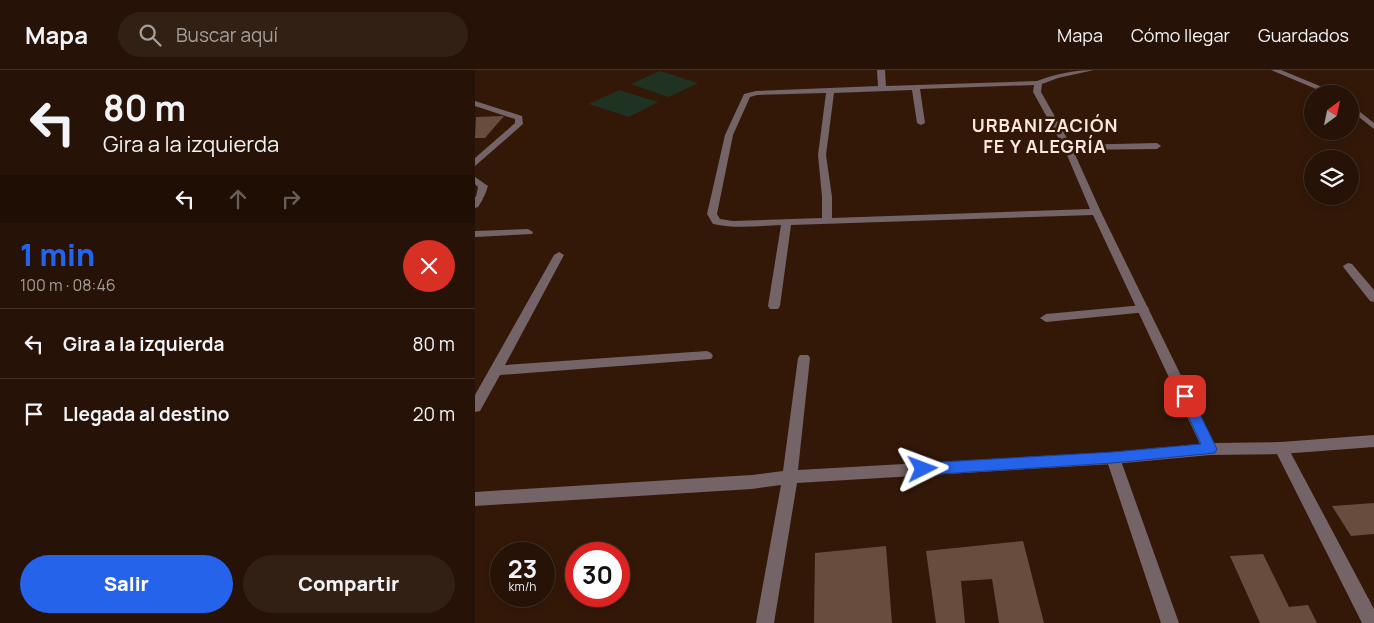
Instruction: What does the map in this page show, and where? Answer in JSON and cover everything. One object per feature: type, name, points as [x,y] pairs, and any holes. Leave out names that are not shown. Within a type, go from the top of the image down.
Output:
[{"type":"street","points":[[881,70],[882,89]]},
{"type":"street","points":[[1090,70],[1056,76],[1038,83],[756,93],[747,96],[729,135],[711,214],[717,222],[733,224],[1097,212]]},
{"type":"street","points":[[1275,70],[1312,85]]},
{"type":"street","points":[[1038,83],[1037,92],[1068,148],[1210,449]]},
{"type":"street","points":[[916,88],[921,123]]},
{"type":"street","points":[[827,220],[827,197],[822,155],[830,91]]},
{"type":"street","points":[[475,103],[519,118],[519,124],[475,163]]},
{"type":"street","points":[[1359,114],[1374,127]]},
{"type":"street","points":[[1068,148],[1157,146]]},
{"type":"street","points":[[475,180],[483,186],[476,201]]},
{"type":"street","points":[[774,306],[787,221]]},
{"type":"street","points":[[475,234],[528,232]]},
{"type":"street","points":[[475,406],[559,255]]},
{"type":"street","points":[[1348,266],[1374,298]]},
{"type":"street","points":[[1046,318],[1143,309]]},
{"type":"street","points":[[495,370],[707,356]]},
{"type":"street","points":[[765,623],[789,477],[804,358]]},
{"type":"street","points":[[475,499],[752,482],[789,477],[1113,458],[1210,449],[1281,448],[1374,441]]},
{"type":"street","points":[[1281,448],[1372,623]]},
{"type":"street","points":[[1113,458],[1170,623]]},
{"type":"green space","points":[[660,71],[698,83],[669,97],[631,84]]},
{"type":"green space","points":[[619,90],[658,102],[629,117],[589,104]]},
{"type":"building","points":[[504,116],[485,138],[475,138],[476,117]]},
{"type":"building","points":[[1374,503],[1374,534],[1351,536],[1332,506]]},
{"type":"building","points":[[1023,541],[1044,623],[999,623],[992,579],[961,581],[965,623],[936,623],[926,551]]},
{"type":"building","points":[[886,546],[892,623],[814,623],[815,553]]},
{"type":"building","points":[[1263,554],[1289,607],[1308,605],[1317,623],[1260,623],[1230,556]]},
{"type":"district","name":"URBANIZACIÓN FE Y ALEGRÍA","points":[[1045,136]]},
{"type":"route","points":[[923,469],[1113,458],[1210,449],[1185,396]]}]
